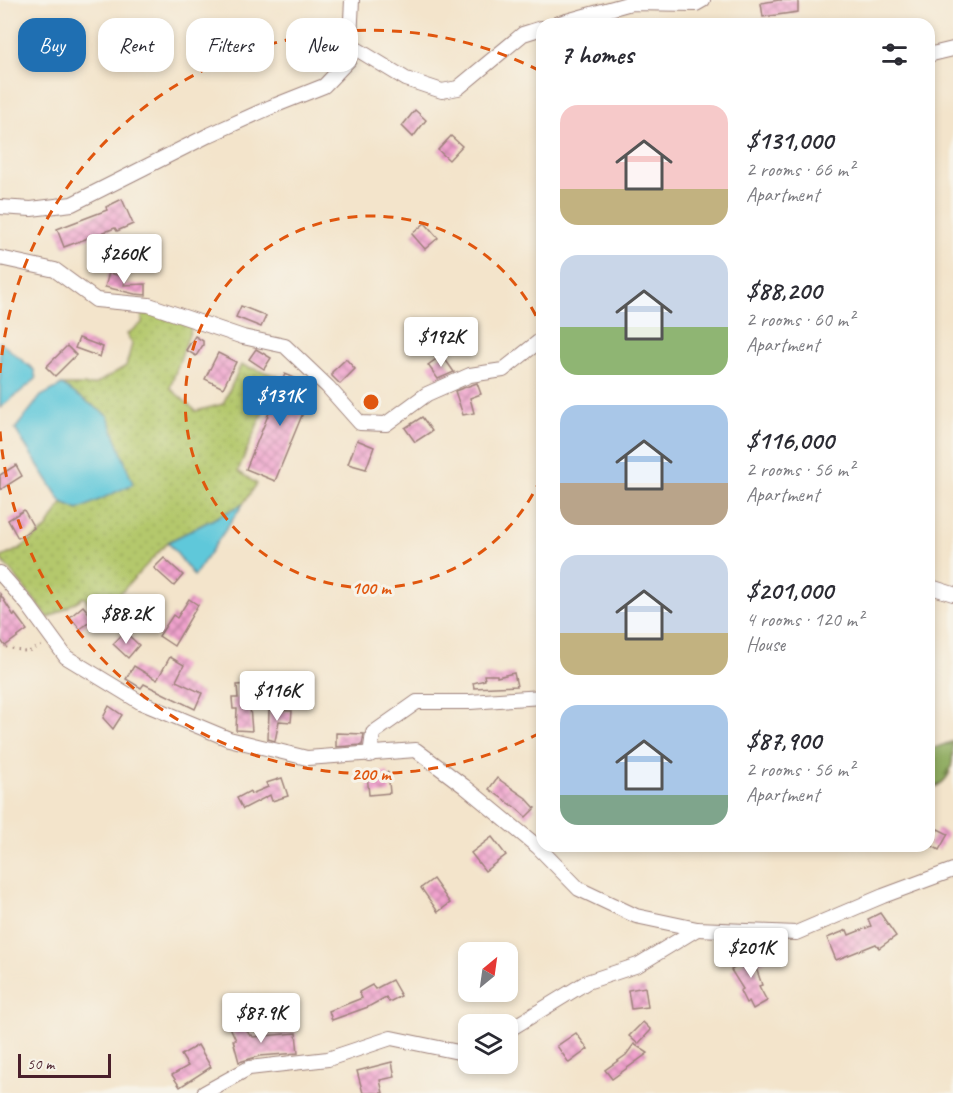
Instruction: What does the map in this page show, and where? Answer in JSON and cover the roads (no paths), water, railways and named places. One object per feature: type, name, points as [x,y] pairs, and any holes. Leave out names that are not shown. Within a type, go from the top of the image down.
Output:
[{"type":"street","points":[[351,18],[352,0]]},
{"type":"street","points":[[577,18],[631,3],[696,4],[703,0]]},
{"type":"street","points":[[358,50],[406,79],[442,91],[458,88],[523,34],[536,30]]},
{"type":"street","points":[[935,53],[953,49]]},
{"type":"street","points":[[0,207],[31,208],[72,204],[209,135],[324,86],[337,72]]},
{"type":"street","points":[[0,258],[55,270],[96,300],[149,305],[243,336],[285,346],[328,387],[360,423],[386,424],[427,394],[470,375],[503,370],[536,344]]},
{"type":"street","points":[[0,573],[28,605],[66,657],[140,702],[229,739],[308,758],[416,750],[536,845]]},
{"type":"street","points":[[935,588],[953,594]]},
{"type":"street","points":[[370,755],[373,733],[417,702],[470,702],[536,697]]},
{"type":"street","points":[[543,852],[579,889],[636,916],[697,929],[796,933],[883,896],[953,870]]},
{"type":"street","points":[[518,1024],[587,981],[638,965],[697,929]]},
{"type":"street","points":[[204,1093],[249,1068],[328,1059],[391,1038],[458,1052]]},
{"type":"water","points":[[0,342],[34,370],[36,379],[0,408]]},
{"type":"water","points":[[62,385],[108,416],[133,484],[78,510],[62,503],[15,429],[41,396]]},
{"type":"water","points":[[243,504],[194,576],[168,542]]}]
